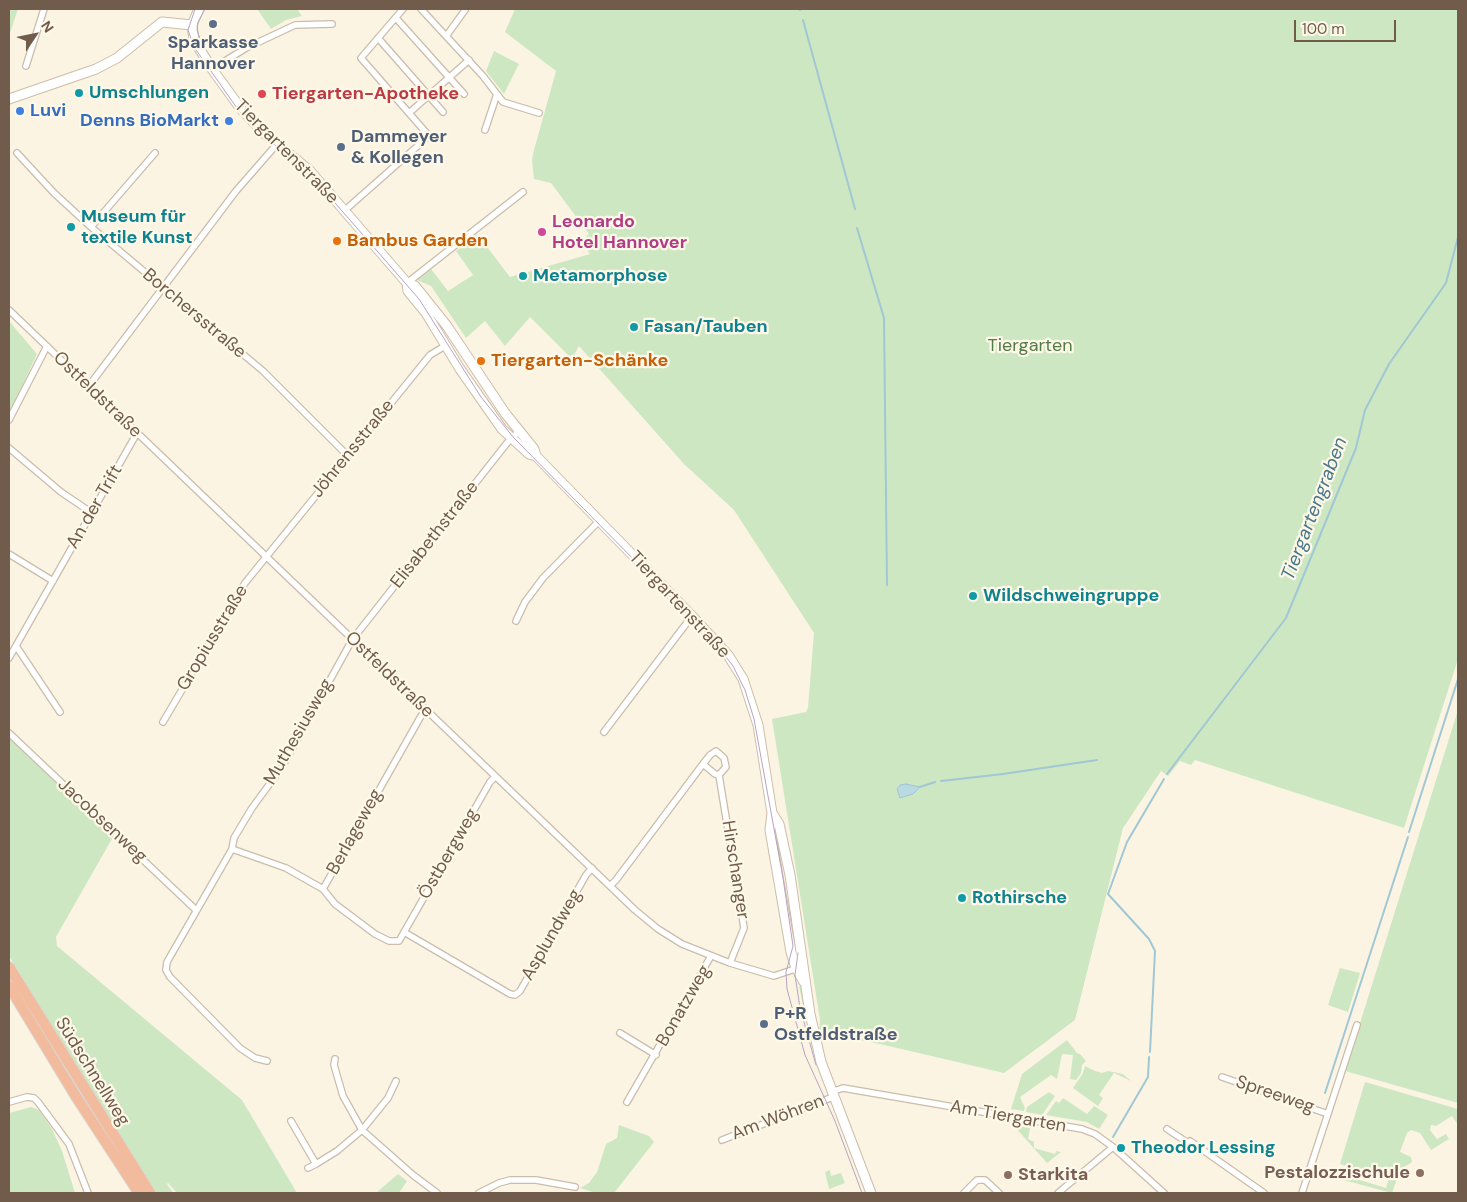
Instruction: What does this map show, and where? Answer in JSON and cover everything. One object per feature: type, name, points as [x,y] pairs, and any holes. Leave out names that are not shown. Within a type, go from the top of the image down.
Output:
[{"type":"highway","name":"Südschnellweg","points":[[9,967],[150,1193]]},
{"type":"highway","name":"Südschnellweg","points":[[9,986],[139,1193]]},
{"type":"main road","points":[[9,99],[96,69],[116,58],[162,22],[192,25],[199,9]]},
{"type":"main road","name":"Tiergartenstraße","points":[[192,25],[194,40],[212,69],[250,119],[310,171],[407,283],[415,286],[429,302],[519,431],[534,449],[536,456],[728,655],[748,691],[758,725],[772,813],[779,824],[790,875],[800,968],[812,1026],[832,1094],[871,1193]]},
{"type":"main road","name":"Tiergartenstraße","points":[[407,283],[408,291],[426,313],[479,398],[512,438],[529,454],[536,456]]},
{"type":"street","points":[[26,66],[44,9]]},
{"type":"street","points":[[344,211],[429,136],[360,58],[403,9]]},
{"type":"street","points":[[421,9],[446,35],[503,102],[539,112]]},
{"type":"street","points":[[446,35],[465,10]]},
{"type":"street","points":[[396,18],[464,94]]},
{"type":"street","points":[[212,69],[246,48],[295,25],[332,24]]},
{"type":"street","points":[[378,38],[444,112]]},
{"type":"street","points":[[409,113],[468,60]]},
{"type":"street","points":[[486,130],[497,94]]},
{"type":"street","points":[[88,387],[236,191],[277,144]]},
{"type":"street","name":"Borchersstraße","points":[[17,153],[54,193],[91,227],[262,371],[347,455]]},
{"type":"street","points":[[91,227],[155,153]]},
{"type":"street","points":[[407,283],[523,192]]},
{"type":"street","name":"Ostfeldstraße","points":[[9,310],[495,777],[610,886],[658,928],[682,944],[730,963],[774,976],[800,968]]},
{"type":"street","points":[[9,420],[47,346]]},
{"type":"street","name":"Jöhrensstraße","points":[[265,557],[430,355],[445,346]]},
{"type":"street","name":"Elisabethstraße","points":[[352,640],[519,431]]},
{"type":"street","name":"An der Trift","points":[[9,658],[137,433]]},
{"type":"street","points":[[9,448],[60,492],[92,513]]},
{"type":"street","points":[[516,621],[525,602],[543,578],[599,520]]},
{"type":"street","points":[[9,554],[53,581]]},
{"type":"street","name":"Gropiusstraße","points":[[163,722],[241,590],[265,557]]},
{"type":"street","points":[[604,732],[692,616]]},
{"type":"street","name":"Muthesiusweg","points":[[267,1061],[255,1058],[240,1048],[170,976],[166,970],[167,962],[232,849],[234,838],[252,808],[282,767],[352,640]]},
{"type":"street","points":[[16,646],[60,712]]},
{"type":"street","name":"Berlageweg","points":[[404,932],[394,943],[382,938],[347,914],[323,889],[426,710]]},
{"type":"street","name":"Jacobsenweg","points":[[9,733],[196,910]]},
{"type":"street","name":"Hirschanger","points":[[610,886],[703,764],[716,751],[724,758],[726,768],[719,775],[744,928],[730,963]]},
{"type":"street","points":[[703,764],[719,775]]},
{"type":"street","name":"Östbergweg","points":[[404,932],[490,782],[495,777]]},
{"type":"street","points":[[232,849],[286,868],[323,889]]},
{"type":"street","name":"Asplundweg","points":[[404,932],[510,994],[515,995],[520,991],[586,875],[592,868]]},
{"type":"street","name":"Bonatzweg","points":[[627,1102],[656,1055],[711,956]]},
{"type":"street","points":[[1302,1193],[1357,1025]]},
{"type":"street","name":"Bonatzweg","points":[[620,1033],[656,1055]]},
{"type":"street","points":[[335,1059],[334,1065],[343,1096],[362,1130],[413,1175],[437,1193]]},
{"type":"street","name":"Spreeweg","points":[[1222,1077],[1328,1114]]},
{"type":"street","points":[[308,1168],[337,1151],[362,1130],[388,1098],[396,1081]]},
{"type":"street","name":"Am Tiergarten","points":[[832,1094],[843,1088],[1082,1129],[1094,1134],[1113,1147],[1164,1193]]},
{"type":"street","name":"Am Wöhren","points":[[722,1140],[832,1094]]},
{"type":"street","points":[[9,1102],[28,1097],[34,1098],[38,1102],[69,1144],[88,1193]]},
{"type":"street","points":[[291,1121],[316,1164]]},
{"type":"street","points":[[1167,1129],[1188,1143],[1190,1141],[1264,1193]]},
{"type":"street","points":[[1058,1193],[1113,1147]]},
{"type":"street","points":[[479,1193],[510,1180],[536,1180],[575,1187]]},
{"type":"street","points":[[964,1193],[977,1180],[985,1180],[999,1193]]},
{"type":"green space","points":[[9,9],[18,9],[9,36]]},
{"type":"green space","points":[[257,9],[297,9],[302,16],[286,20],[271,29]]},
{"type":"green space","name":"Tiergarten","points":[[515,9],[1458,9],[1458,659],[1404,828],[1195,760],[1191,765],[1180,761],[1168,776],[1161,771],[1123,828],[1075,1020],[1004,1073],[880,1044],[819,1033],[820,1020],[772,719],[806,712],[808,708],[814,633],[734,510],[684,464],[579,346],[572,359],[530,317],[505,346],[485,321],[466,338],[431,286],[417,280],[431,269],[448,291],[473,275],[456,251],[477,234],[510,277],[590,254],[581,241],[589,234],[551,183],[534,179],[532,160],[534,150],[556,71],[505,32]]},
{"type":"green space","points":[[494,51],[519,64],[504,94],[486,71]]},
{"type":"green space","points":[[9,321],[37,354],[9,414]]},
{"type":"green space","points":[[1458,710],[1458,1103],[1345,1071]]},
{"type":"green space","points":[[9,738],[113,837],[56,937],[57,946],[242,1100],[297,1193],[177,1193],[168,1183],[173,1193],[157,1193],[126,1146],[9,956]]},
{"type":"green space","points":[[1340,968],[1360,973],[1348,1012],[1328,1005]]},
{"type":"green space","points":[[799,986],[801,986],[812,1039],[810,1039]]},
{"type":"green space","points":[[1067,1040],[1086,1061],[1082,1065],[1081,1073],[1076,1080],[1070,1079],[1073,1055],[1062,1054],[1057,1079],[1051,1075],[1020,1097],[1025,1108],[1024,1111],[1011,1109],[1022,1074]]},
{"type":"green space","points":[[1085,1066],[1102,1073],[1108,1071],[1123,1074],[1131,1081],[1114,1073],[1099,1095],[1103,1098],[1098,1106],[1073,1088],[1083,1073]]},
{"type":"green space","points":[[1365,1082],[1458,1109],[1458,1125],[1452,1116],[1436,1126],[1431,1125],[1430,1130],[1437,1139],[1446,1134],[1449,1139],[1431,1150],[1420,1133],[1411,1130],[1407,1133],[1400,1152],[1411,1157],[1412,1162],[1400,1170],[1392,1193],[1321,1174],[1323,1169],[1386,1188],[1390,1174],[1381,1171],[1379,1176],[1340,1164]]},
{"type":"green space","points":[[1049,1092],[1055,1096],[1042,1115],[1026,1112],[1027,1107]]},
{"type":"green space","points":[[1063,1098],[1087,1114],[1094,1106],[1108,1115],[1099,1129],[1087,1122],[1046,1115],[1056,1101],[1059,1103]]},
{"type":"green space","points":[[31,1107],[39,1110],[52,1129],[62,1151],[75,1193],[9,1193],[9,1113]]},
{"type":"green space","points":[[619,1125],[649,1136],[654,1142],[614,1193],[596,1193],[580,1188],[589,1183],[597,1172],[606,1144],[617,1138]]},
{"type":"green space","points":[[1013,1125],[1030,1128],[1028,1139],[1034,1142],[1034,1148],[1055,1154],[1056,1151],[1061,1152],[1047,1163]]},
{"type":"green space","points":[[830,1170],[831,1176],[841,1173],[845,1183],[829,1189],[825,1172]]},
{"type":"green space","points":[[398,1174],[407,1181],[399,1193],[376,1193]]},
{"type":"water","points":[[906,784],[920,787],[913,794],[900,798],[897,789],[900,785]]},
{"type":"waterway","points":[[803,20],[855,209]]},
{"type":"waterway","points":[[857,228],[884,318],[887,585]]},
{"type":"waterway","name":"Tiergartengraben","points":[[1167,774],[1286,618],[1356,448],[1365,410],[1389,364],[1446,283],[1458,237]]},
{"type":"waterway","points":[[1409,832],[1458,679]]},
{"type":"waterway","points":[[941,781],[1097,760]]},
{"type":"waterway","name":"Tiergartengraben","points":[[1150,1052],[1155,951],[1149,939],[1108,894],[1127,842],[1164,779]]},
{"type":"waterway","points":[[920,787],[935,782]]},
{"type":"waterway","points":[[1325,1093],[1408,837]]},
{"type":"waterway","name":"Tiergartengraben","points":[[1113,1137],[1148,1077],[1149,1057]]},
{"type":"tram line","points":[[195,9],[188,30],[194,47],[239,111],[258,131],[308,172],[419,299],[481,397],[513,437],[714,641],[733,666],[745,690],[754,719],[783,878],[793,946],[786,972],[787,989],[805,1055],[835,1121],[862,1193]]},
{"type":"tram line","points":[[204,50],[197,30],[198,22],[205,9]]},
{"type":"tram line","points":[[798,953],[795,975],[800,1008],[816,1065]]},
{"type":"place","name":"Sparkasse Hannover","points":[[213,24]]},
{"type":"place","name":"Umschlungen","points":[[79,93]]},
{"type":"place","name":"Tiergarten-Apotheke","points":[[262,94]]},
{"type":"place","name":"Luvi","points":[[20,111]]},
{"type":"place","name":"Denns BioMarkt","points":[[229,121]]},
{"type":"place","name":"Dammeyer & Kollegen","points":[[341,147]]},
{"type":"place","name":"Museum für textile Kunst","points":[[71,227]]},
{"type":"place","name":"Leonardo Hotel Hannover","points":[[542,232]]},
{"type":"place","name":"Bambus Garden","points":[[337,241]]},
{"type":"place","name":"Metamorphose","points":[[523,276]]},
{"type":"place","name":"Fasan/Tauben","points":[[634,327]]},
{"type":"place","name":"Tiergarten-Schänke","points":[[481,361]]},
{"type":"place","name":"Wildschweingruppe","points":[[973,596]]},
{"type":"place","name":"Rothirsche","points":[[962,898]]},
{"type":"place","name":"P+R Ostfeldstraße","points":[[764,1024]]},
{"type":"place","name":"Theodor Lessing","points":[[1121,1148]]},
{"type":"place","name":"Pestalozzischule","points":[[1420,1173]]},
{"type":"place","name":"Starkita","points":[[1008,1175]]}]
